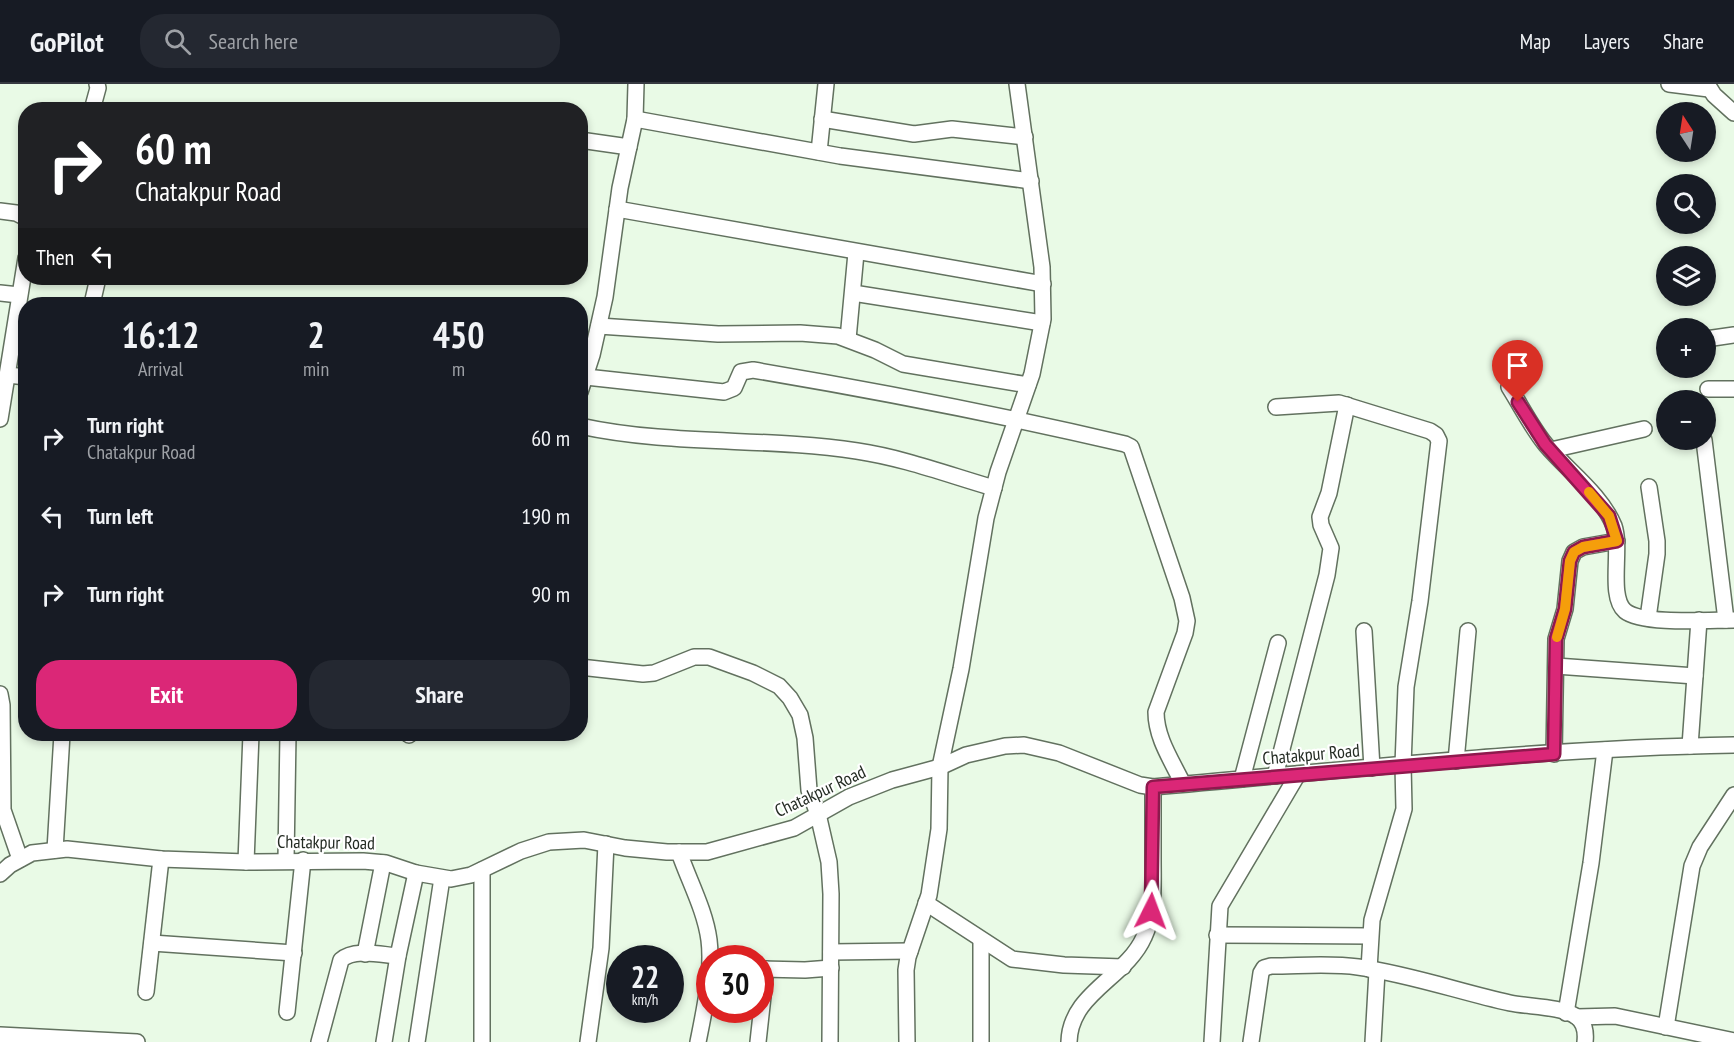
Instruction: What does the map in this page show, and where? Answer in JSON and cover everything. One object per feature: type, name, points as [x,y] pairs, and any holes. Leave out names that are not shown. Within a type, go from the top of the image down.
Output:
[{"type":"street","points":[[94,102],[98,84]]},
{"type":"street","points":[[588,367],[605,297],[617,209],[635,119],[636,84]]},
{"type":"street","points":[[819,152],[826,84]]},
{"type":"street","points":[[907,1042],[906,970],[926,903],[939,829],[940,767],[961,669],[973,586],[986,518],[1028,385],[1042,323],[1043,284],[1017,84]]},
{"type":"street","points":[[1669,84],[1708,86],[1734,113]]},
{"type":"street","points":[[635,119],[819,152],[1031,181]]},
{"type":"street","points":[[822,119],[914,134],[952,129],[1025,137]]},
{"type":"street","points":[[588,141],[629,147]]},
{"type":"street","points":[[617,209],[856,253],[1043,284]]},
{"type":"street","points":[[0,211],[18,214]]},
{"type":"street","points":[[848,339],[856,253]]},
{"type":"street","points":[[0,293],[19,295],[21,285]]},
{"type":"street","points":[[854,293],[1042,323]]},
{"type":"street","points":[[0,420],[18,302]]},
{"type":"street","points":[[599,326],[718,334],[800,333],[837,336],[903,364],[1028,385]]},
{"type":"street","points":[[1716,338],[1734,335]]},
{"type":"street","points":[[588,385],[724,392],[734,388],[741,372],[753,370],[885,392],[1017,419],[1131,447],[1182,598],[1187,621],[1185,633],[1156,712],[1160,736],[1183,784]]},
{"type":"street","points":[[8,375],[18,376]]},
{"type":"street","points":[[1509,387],[1551,450],[1609,516],[1617,541],[1618,599],[1623,609],[1633,616],[1730,620],[1705,450]]},
{"type":"street","points":[[1708,389],[1734,389]]},
{"type":"street","points":[[1276,407],[1321,402],[1347,405],[1430,431],[1439,441],[1420,601],[1406,687],[1404,814],[1372,920],[1370,936],[1373,970],[1373,1042]]},
{"type":"street","points":[[1275,776],[1327,575],[1331,548],[1320,517],[1329,493],[1347,405]]},
{"type":"street","points":[[588,428],[698,441],[859,451],[897,459],[994,488]]},
{"type":"street","points":[[1551,450],[1644,429]]},
{"type":"street","points":[[1648,618],[1657,554],[1649,487]]},
{"type":"street","points":[[1554,754],[1556,639],[1565,609],[1570,561],[1574,552],[1583,547],[1617,541]]},
{"type":"street","points":[[1690,746],[1699,620]]},
{"type":"street","points":[[1364,631],[1372,768]]},
{"type":"street","points":[[1456,761],[1468,632]]},
{"type":"street","points":[[1242,779],[1278,643]]},
{"type":"street","points":[[588,668],[643,674],[654,673],[694,657],[709,657],[753,673],[779,686],[790,698],[800,716],[806,738],[809,790],[818,814],[830,862],[830,1042]]},
{"type":"street","points":[[1556,666],[1695,676]]},
{"type":"street","points":[[0,694],[3,810],[20,859]]},
{"type":"street","points":[[55,850],[62,741]]},
{"type":"street","points":[[246,862],[251,741]]},
{"type":"street","points":[[286,860],[288,741]]},
{"type":"street","name":"Chatakpur Road","points":[[0,874],[9,865],[32,853],[67,849],[161,859],[383,863],[442,878],[461,878],[521,850],[549,842],[584,840],[679,852],[707,852],[794,828],[849,797],[892,780],[940,767],[988,748],[1023,745],[1059,753],[1140,785],[1153,787],[1605,750],[1734,745]]},
{"type":"street","points":[[1571,1015],[1605,750]]},
{"type":"street","points":[[1212,1042],[1216,935],[1220,906],[1298,774]]},
{"type":"street","points":[[1069,1042],[1071,1022],[1081,1006],[1096,989],[1123,967],[1144,939],[1150,924],[1153,898],[1153,787]]},
{"type":"street","points":[[1666,1027],[1692,866],[1701,847],[1734,795]]},
{"type":"street","points":[[588,1042],[601,948],[606,844]]},
{"type":"street","points":[[679,852],[704,920],[708,945]]},
{"type":"street","points":[[146,992],[161,859]]},
{"type":"street","points":[[287,1012],[303,860]]},
{"type":"street","points":[[365,954],[383,863]]},
{"type":"street","points":[[482,870],[482,1042]]},
{"type":"street","points":[[384,1042],[398,956],[416,873]]},
{"type":"street","points":[[417,1042],[442,878]]},
{"type":"street","points":[[926,903],[1012,959],[1064,965],[1123,967]]},
{"type":"street","points":[[1216,935],[1370,936]]},
{"type":"street","points":[[981,940],[981,1042]]},
{"type":"street","points":[[152,943],[294,953]]},
{"type":"street","points":[[774,969],[805,970],[831,960],[910,951]]},
{"type":"street","points":[[319,1042],[341,960],[354,953],[398,956]]},
{"type":"street","points":[[1251,1042],[1259,980],[1264,968],[1271,966],[1325,966],[1373,970],[1460,992],[1571,1015],[1615,1016],[1734,1041]]},
{"type":"street","points":[[1571,1015],[1583,1024],[1586,1034],[1585,1042]]},
{"type":"street","points":[[698,1042],[701,1023]]},
{"type":"street","points":[[758,1042],[759,1023]]},
{"type":"street","points":[[0,1035],[137,1042]]},
{"type":"slow traffic","points":[[1557,637],[1565,609],[1570,561],[1574,552],[1583,547],[1617,541],[1609,516],[1589,492]]},
{"type":"route","points":[[1151,911],[1153,787],[1554,754],[1556,639],[1565,609],[1570,561],[1574,552],[1583,547],[1617,541],[1609,516],[1545,444],[1518,402]]}]
